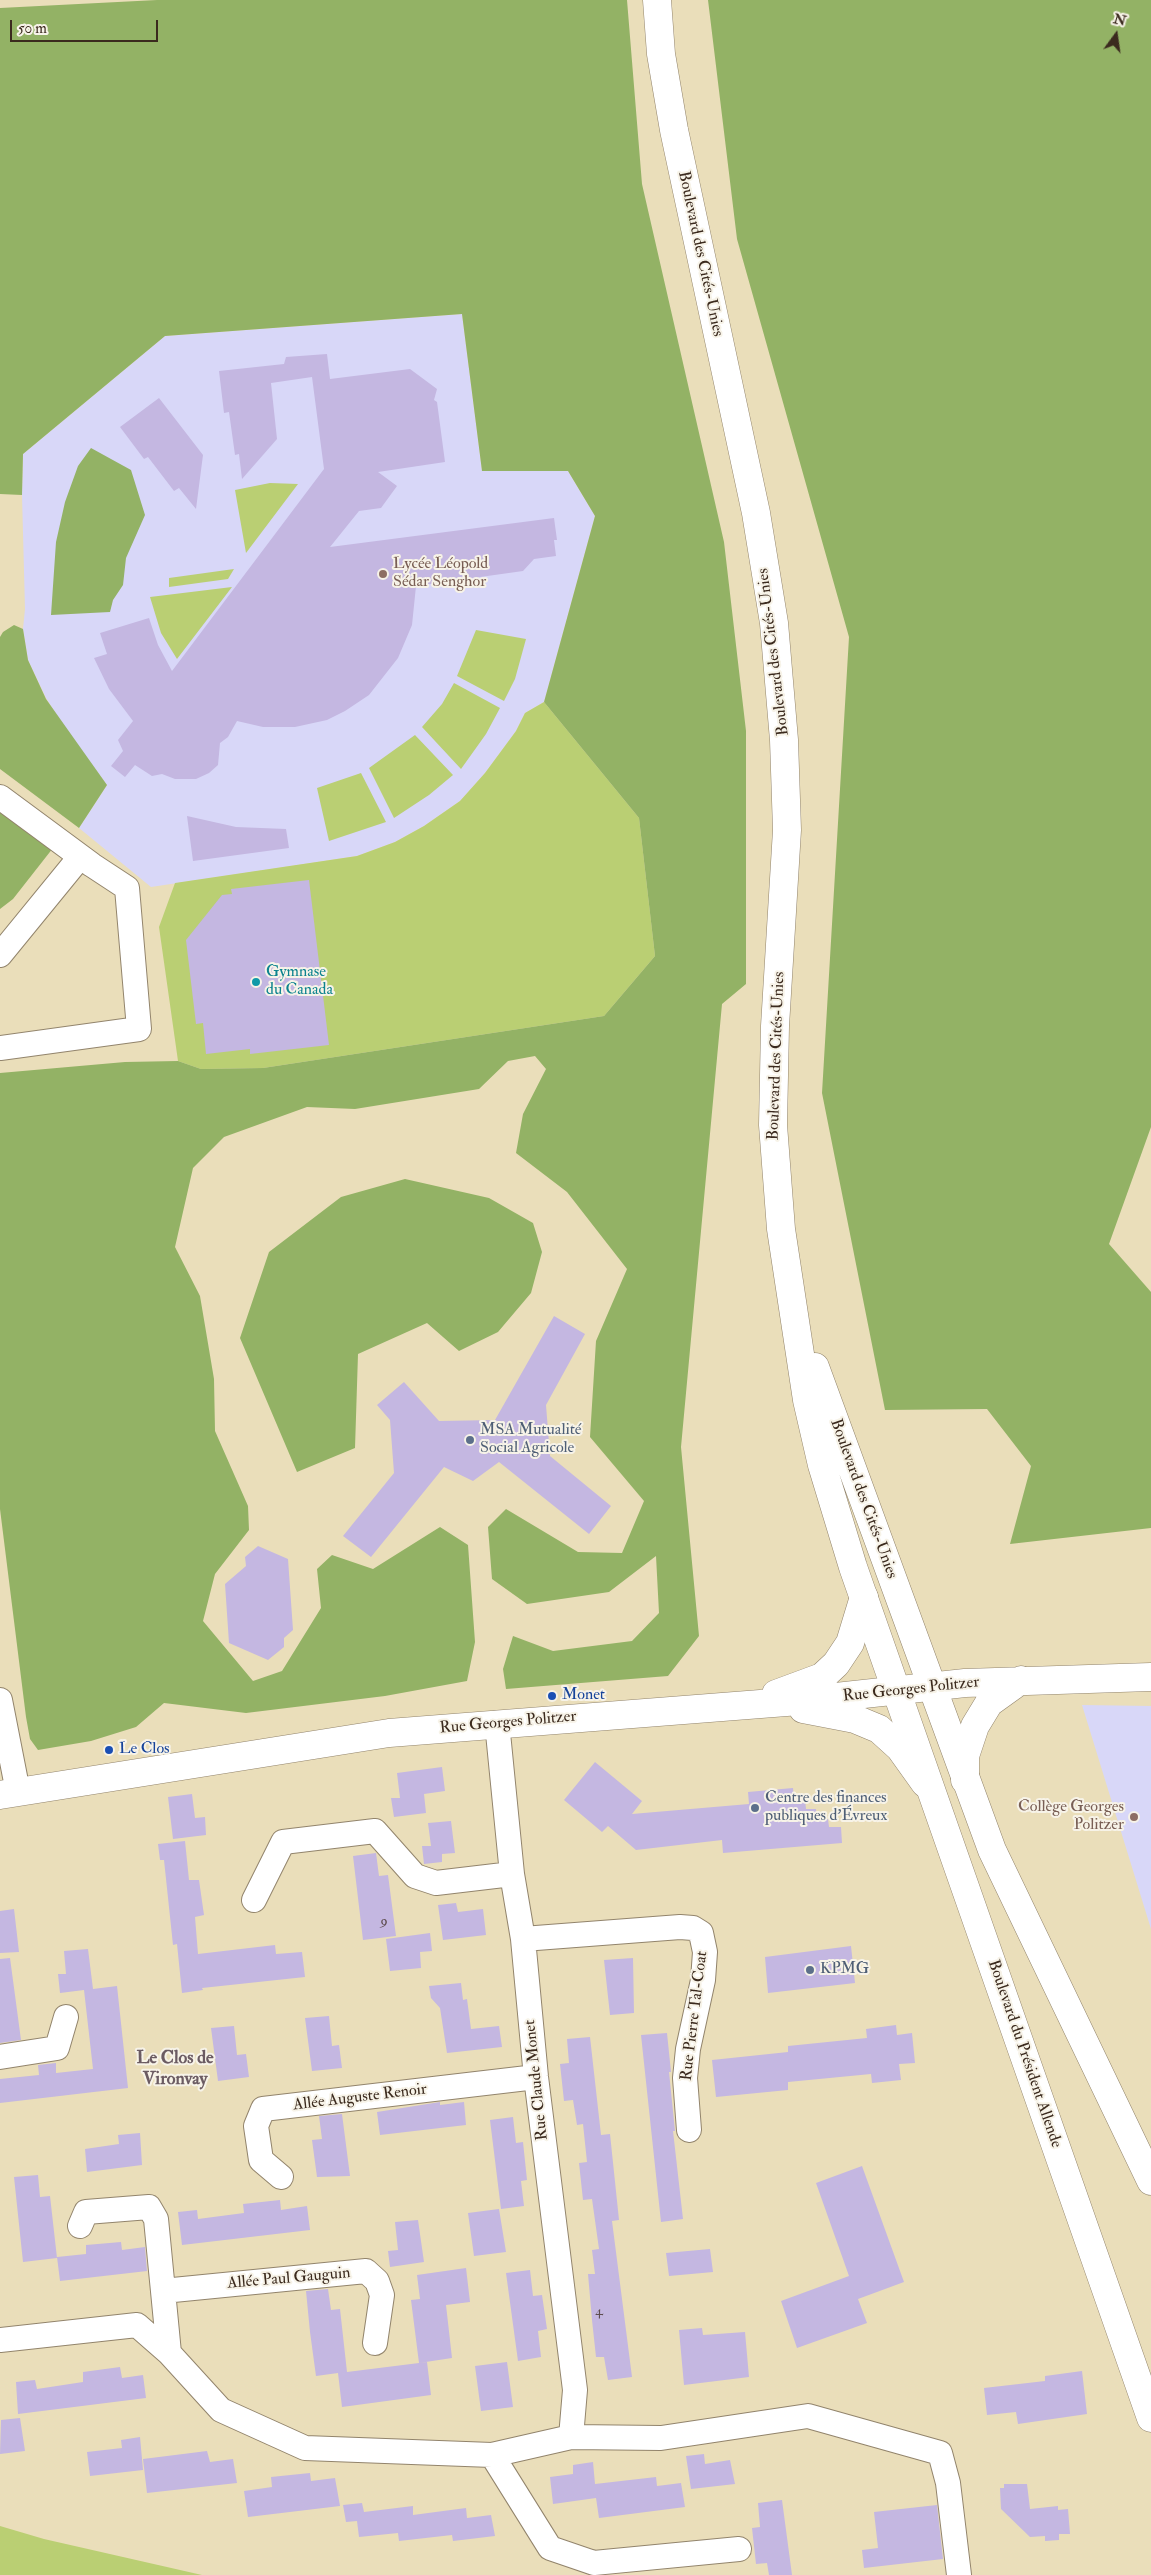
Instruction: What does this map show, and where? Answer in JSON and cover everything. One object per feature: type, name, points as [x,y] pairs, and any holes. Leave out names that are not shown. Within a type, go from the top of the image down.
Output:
[{"type":"main road","name":"Boulevard des Cités-Unies","points":[[657,0],[661,54],[674,130],[756,513],[774,623],[784,740],[787,830],[775,1026],[773,1125],[781,1229],[808,1400],[822,1465],[896,1690]]},
{"type":"main road","name":"Boulevard des Cités-Unies","points":[[795,1312],[932,1687]]},
{"type":"main road","points":[[752,1705],[822,1677],[836,1664],[850,1643],[864,1597]]},
{"type":"main road","name":"Rue Georges Politzer","points":[[9,1793],[389,1733],[497,1723],[752,1705],[896,1690],[1021,1680],[1151,1677]]},
{"type":"main road","points":[[965,1780],[965,1756],[975,1726],[989,1703],[1021,1680]]},
{"type":"main road","points":[[932,1687],[992,1850],[1151,2181]]},
{"type":"main road","name":"Boulevard du Président Allende","points":[[896,1690],[1151,2418]]},
{"type":"main road","points":[[752,1705],[800,1708],[855,1719],[878,1729],[900,1748],[935,1797]]},
{"type":"street","points":[[0,797],[80,857],[127,888],[140,1029],[0,1048]]},
{"type":"street","points":[[0,956],[80,857]]},
{"type":"street","points":[[0,1700],[9,1793]]},
{"type":"street","name":"Rue Claude Monet","points":[[497,1723],[512,1874],[523,1939],[536,2078],[575,2390],[571,2437]]},
{"type":"street","points":[[254,1900],[283,1842],[376,1831],[415,1876],[436,1883],[512,1874]]},
{"type":"street","name":"Rue Pierre Tal-Coat","points":[[523,1939],[680,1927],[693,1928],[701,1933],[705,1952],[703,1980],[688,2049],[685,2078],[689,2130]]},
{"type":"street","points":[[0,2057],[57,2048],[66,2017]]},
{"type":"street","name":"Allée Auguste Renoir","points":[[280,2177],[261,2160],[256,2126],[263,2109],[536,2078]]},
{"type":"street","points":[[80,2226],[86,2212],[149,2207],[156,2219],[169,2353]]},
{"type":"street","name":"Allée Paul Gauguin","points":[[163,2290],[366,2271],[377,2281],[382,2295],[375,2343]]},
{"type":"street","points":[[0,2340],[137,2325],[169,2353],[221,2410],[305,2448],[492,2455],[571,2437],[661,2438],[808,2416],[940,2453],[948,2483],[960,2575]]},
{"type":"street","points":[[492,2455],[550,2548],[594,2563],[739,2549]]},
{"type":"shaded area","points":[[462,314],[482,471],[568,471],[595,516],[544,702],[525,713],[516,731],[485,773],[460,801],[424,826],[395,842],[357,856],[151,887],[79,828],[107,785],[65,728],[46,698],[28,660],[23,629],[25,609],[22,495],[23,454],[165,336]]},
{"type":"shaded area","name":"Collège Georges Politzer","points":[[1082,1705],[1151,1706],[1151,1929]]},
{"type":"green space","points":[[157,0],[627,0],[642,184],[724,542],[746,731],[746,984],[722,1004],[681,1447],[699,1636],[668,1676],[506,1689],[503,1669],[513,1636],[553,1651],[632,1641],[659,1613],[656,1556],[609,1592],[527,1604],[492,1579],[488,1527],[506,1509],[578,1552],[622,1553],[644,1501],[590,1437],[596,1341],[627,1269],[567,1192],[516,1153],[523,1114],[546,1069],[535,1056],[508,1061],[479,1089],[355,1109],[307,1107],[224,1137],[193,1168],[175,1247],[200,1296],[214,1379],[215,1431],[248,1506],[249,1530],[215,1574],[203,1621],[253,1681],[282,1671],[321,1608],[317,1569],[332,1555],[373,1569],[440,1527],[468,1545],[475,1642],[467,1681],[385,1696],[246,1713],[164,1703],[136,1727],[91,1741],[38,1750],[30,1739],[26,1717],[0,1509],[0,1073],[125,1062],[178,1061],[201,1069],[263,1068],[604,1016],[655,956],[639,818],[544,702],[595,516],[568,471],[482,471],[462,314],[165,336],[23,454],[22,495],[0,494],[0,8]]},
{"type":"green space","points":[[708,0],[1151,0],[1151,1127],[1109,1244],[1151,1292],[1151,1528],[1010,1544],[1031,1466],[987,1409],[885,1410],[822,1093],[849,637],[737,239]]},
{"type":"green space","points":[[91,448],[131,470],[145,515],[126,558],[123,585],[113,600],[110,612],[51,615],[56,542],[65,502],[78,466]]},
{"type":"green space","points":[[270,483],[298,484],[246,553],[235,490]]},
{"type":"green space","points":[[234,569],[228,579],[169,587],[169,578]]},
{"type":"green space","points":[[232,587],[177,659],[161,633],[150,597]]},
{"type":"green space","points":[[14,625],[23,629],[28,660],[46,699],[107,785],[79,828],[0,769],[0,637],[3,632]]},
{"type":"green space","points":[[476,630],[526,639],[515,679],[504,701],[457,676]]},
{"type":"green space","points":[[454,683],[500,708],[486,734],[461,769],[422,727],[442,704]]},
{"type":"green space","points":[[544,702],[639,818],[655,956],[604,1016],[263,1068],[201,1069],[178,1061],[159,927],[175,883],[357,856],[395,842],[424,826],[460,801],[485,773],[516,731],[525,713]]},
{"type":"green space","points":[[415,735],[453,775],[429,795],[394,818],[369,768]]},
{"type":"green space","points":[[361,773],[386,822],[329,841],[317,788]]},
{"type":"green space","points":[[0,806],[53,848],[13,899],[0,909]]},
{"type":"green space","points":[[405,1179],[489,1198],[533,1223],[542,1252],[531,1293],[498,1332],[459,1351],[427,1323],[358,1354],[355,1448],[297,1472],[240,1338],[269,1252],[341,1197]]},
{"type":"green space","points":[[0,2526],[44,2539],[202,2575],[0,2575]]},
{"type":"building","name":"Lycée Léopold Sédar Senghor","points":[[327,354],[330,379],[410,369],[437,389],[434,400],[437,402],[445,462],[378,472],[397,486],[381,508],[359,511],[330,547],[554,518],[557,540],[554,540],[556,556],[534,559],[523,571],[416,586],[412,625],[398,658],[369,695],[345,711],[327,720],[295,727],[263,727],[237,721],[228,737],[220,743],[218,765],[209,773],[196,779],[175,779],[162,774],[152,776],[135,765],[125,777],[111,766],[123,751],[118,740],[133,721],[109,689],[94,658],[107,654],[100,633],[149,618],[158,645],[172,671],[324,469],[312,377],[271,383],[277,439],[242,479],[239,454],[235,455],[229,412],[224,413],[219,371],[284,364],[286,357]]},
{"type":"building","points":[[159,398],[203,455],[196,509],[179,488],[174,491],[148,457],[144,459],[120,427]]},
{"type":"building","points":[[187,816],[236,827],[286,829],[289,848],[193,861]]},
{"type":"building","name":"Gymnase du Canada","points":[[309,880],[329,1045],[250,1054],[250,1049],[206,1054],[203,1023],[196,1024],[186,940],[222,895],[232,894],[231,889]]},
{"type":"building","name":"MSA Mutualité Social Agricole","points":[[554,1316],[585,1334],[546,1405],[550,1456],[611,1506],[589,1534],[499,1462],[473,1481],[444,1467],[371,1557],[343,1536],[394,1473],[390,1420],[377,1405],[404,1382],[439,1421],[495,1420]]},
{"type":"building","points":[[258,1546],[288,1559],[293,1630],[284,1638],[284,1647],[268,1660],[229,1643],[225,1584],[246,1566],[245,1557]]},
{"type":"building","name":"Centre des finances publiques d'Évreux","points":[[595,1762],[642,1801],[632,1814],[749,1804],[748,1792],[793,1788],[794,1799],[805,1799],[806,1809],[816,1809],[817,1819],[828,1819],[829,1827],[841,1827],[842,1843],[723,1853],[722,1840],[636,1850],[608,1826],[602,1832],[564,1800]]},
{"type":"building","points":[[442,1767],[445,1791],[424,1794],[426,1813],[394,1817],[391,1798],[400,1798],[397,1773]]},
{"type":"building","points":[[192,1794],[195,1818],[205,1817],[206,1835],[173,1839],[168,1797]]},
{"type":"building","points":[[451,1821],[455,1853],[442,1854],[442,1862],[424,1864],[422,1846],[431,1846],[428,1823]]},
{"type":"building","points":[[185,1841],[189,1880],[199,1880],[204,1915],[195,1917],[198,1954],[275,1945],[276,1954],[302,1952],[305,1977],[202,1988],[203,1990],[182,1993],[177,1944],[173,1945],[164,1860],[160,1860],[158,1844]]},
{"type":"building","points":[[376,1853],[379,1876],[388,1875],[396,1936],[363,1940],[353,1856]]},
{"type":"building","points":[[456,1903],[458,1912],[483,1909],[486,1935],[443,1940],[438,1905]]},
{"type":"building","points":[[14,1909],[19,1952],[0,1953],[0,1911]]},
{"type":"building","points":[[430,1933],[432,1951],[420,1952],[421,1968],[390,1971],[386,1939]]},
{"type":"building","name":"KPMG","points":[[851,1946],[855,1983],[768,1993],[765,1957]]},
{"type":"building","points":[[88,1949],[93,1989],[117,1986],[128,2088],[0,2103],[0,2079],[39,2075],[38,2065],[56,2063],[56,2073],[93,2069],[84,1990],[60,1993],[58,1974],[66,1974],[64,1951]]},
{"type":"building","points":[[10,1958],[21,2040],[0,2043],[0,1959]]},
{"type":"building","points":[[633,1958],[634,2013],[610,2015],[604,1960]]},
{"type":"building","points":[[461,1983],[463,2000],[467,1999],[471,2029],[499,2026],[502,2047],[447,2053],[440,2008],[431,1998],[429,1986]]},
{"type":"building","points":[[329,2016],[332,2046],[339,2045],[342,2068],[312,2071],[305,2018]]},
{"type":"building","points":[[896,2025],[897,2035],[912,2033],[915,2063],[899,2064],[901,2080],[872,2083],[871,2074],[788,2082],[788,2090],[716,2097],[712,2060],[788,2052],[788,2046],[867,2038],[866,2029]]},
{"type":"building","points":[[234,2026],[237,2055],[246,2054],[249,2077],[218,2081],[211,2028]]},
{"type":"building","points":[[667,2033],[675,2131],[673,2131],[683,2219],[661,2222],[641,2035]]},
{"type":"building","points":[[590,2037],[601,2135],[610,2134],[619,2220],[612,2221],[632,2377],[608,2380],[604,2357],[596,2357],[592,2320],[588,2274],[595,2274],[592,2250],[599,2249],[592,2199],[583,2200],[579,2163],[587,2162],[583,2124],[577,2125],[573,2100],[564,2101],[560,2064],[569,2063],[567,2039]]},
{"type":"building","points":[[440,2102],[440,2105],[464,2102],[466,2125],[380,2135],[377,2112]]},
{"type":"building","points":[[342,2114],[350,2176],[317,2177],[312,2140],[322,2139],[319,2116]]},
{"type":"building","points":[[513,2117],[516,2143],[523,2142],[527,2180],[521,2181],[524,2206],[501,2209],[490,2120]]},
{"type":"building","points":[[140,2133],[142,2165],[87,2172],[85,2149],[119,2144],[118,2135]]},
{"type":"building","points":[[862,2166],[904,2282],[858,2299],[867,2323],[797,2348],[781,2301],[849,2276],[816,2183]]},
{"type":"building","points":[[38,2175],[40,2197],[50,2196],[57,2258],[23,2262],[14,2177]]},
{"type":"building","points":[[280,2200],[281,2210],[307,2206],[310,2230],[182,2245],[178,2212],[197,2210],[198,2219],[244,2213],[243,2204]]},
{"type":"building","points":[[499,2209],[506,2252],[474,2256],[468,2213]]},
{"type":"building","points":[[418,2220],[424,2262],[390,2267],[388,2251],[398,2250],[395,2222]]},
{"type":"building","points":[[121,2242],[122,2250],[145,2247],[147,2271],[60,2281],[57,2257],[86,2254],[86,2245]]},
{"type":"building","points":[[710,2249],[713,2272],[669,2276],[666,2253]]},
{"type":"building","points":[[466,2268],[470,2302],[446,2305],[452,2358],[419,2363],[411,2300],[420,2299],[417,2275]]},
{"type":"building","points":[[530,2270],[533,2296],[542,2295],[547,2329],[538,2331],[541,2357],[518,2361],[506,2273]]},
{"type":"building","points":[[328,2289],[331,2310],[340,2309],[347,2372],[427,2362],[431,2395],[342,2407],[338,2373],[316,2376],[310,2332],[306,2291]]},
{"type":"building","points":[[702,2328],[703,2335],[745,2332],[749,2377],[684,2385],[679,2330]]},
{"type":"building","points":[[507,2362],[513,2407],[481,2411],[475,2366]]},
{"type":"building","points":[[120,2367],[122,2378],[143,2375],[146,2398],[18,2414],[16,2382],[35,2380],[37,2389],[83,2382],[83,2372]]},
{"type":"building","points":[[1082,2371],[1087,2414],[1018,2424],[1016,2412],[987,2415],[984,2388],[1045,2381],[1045,2376]]},
{"type":"building","points":[[20,2418],[25,2451],[0,2454],[1,2420]]},
{"type":"building","points":[[140,2437],[143,2470],[90,2476],[87,2452],[122,2448],[121,2440]]},
{"type":"building","points":[[207,2451],[210,2462],[233,2459],[237,2483],[147,2493],[143,2459]]},
{"type":"building","points":[[704,2454],[705,2464],[730,2460],[735,2484],[691,2489],[686,2456]]},
{"type":"building","points":[[593,2462],[595,2484],[656,2477],[657,2486],[681,2483],[685,2507],[599,2518],[596,2498],[553,2504],[550,2477],[573,2474],[573,2465]]},
{"type":"building","points":[[310,2473],[311,2481],[335,2478],[340,2506],[248,2517],[244,2491],[272,2487],[271,2477]]},
{"type":"building","points":[[1004,2484],[1027,2484],[1030,2509],[1058,2506],[1058,2510],[1068,2509],[1070,2534],[1059,2534],[1059,2540],[1045,2541],[1045,2536],[1030,2537],[1001,2509],[1000,2488],[1004,2488]]},
{"type":"building","points":[[782,2500],[792,2575],[769,2575],[767,2563],[756,2564],[752,2528],[760,2527],[758,2503]]},
{"type":"building","points":[[362,2503],[364,2512],[413,2506],[413,2515],[466,2508],[467,2518],[491,2515],[495,2536],[453,2541],[452,2535],[399,2541],[398,2533],[359,2537],[357,2521],[346,2522],[343,2505]]},
{"type":"building","points":[[937,2505],[943,2559],[864,2568],[862,2550],[878,2548],[874,2512]]},
{"type":"place","name":"Lycée Léopold Sédar Senghor","points":[[383,574]]},
{"type":"place","name":"Gymnase du Canada","points":[[256,982]]},
{"type":"place","name":"MSA Mutualité Social Agricole","points":[[470,1440]]},
{"type":"place","name":"Monet","points":[[552,1696]]},
{"type":"place","name":"Le Clos","points":[[109,1750]]},
{"type":"place","name":"Centre des finances publiques d'Évreux","points":[[755,1808]]},
{"type":"place","name":"Collège Georges Politzer","points":[[1134,1817]]},
{"type":"place","name":"KPMG","points":[[810,1970]]},
{"type":"district","name":"Le Clos de Vironvay","points":[[175,2069]]}]
